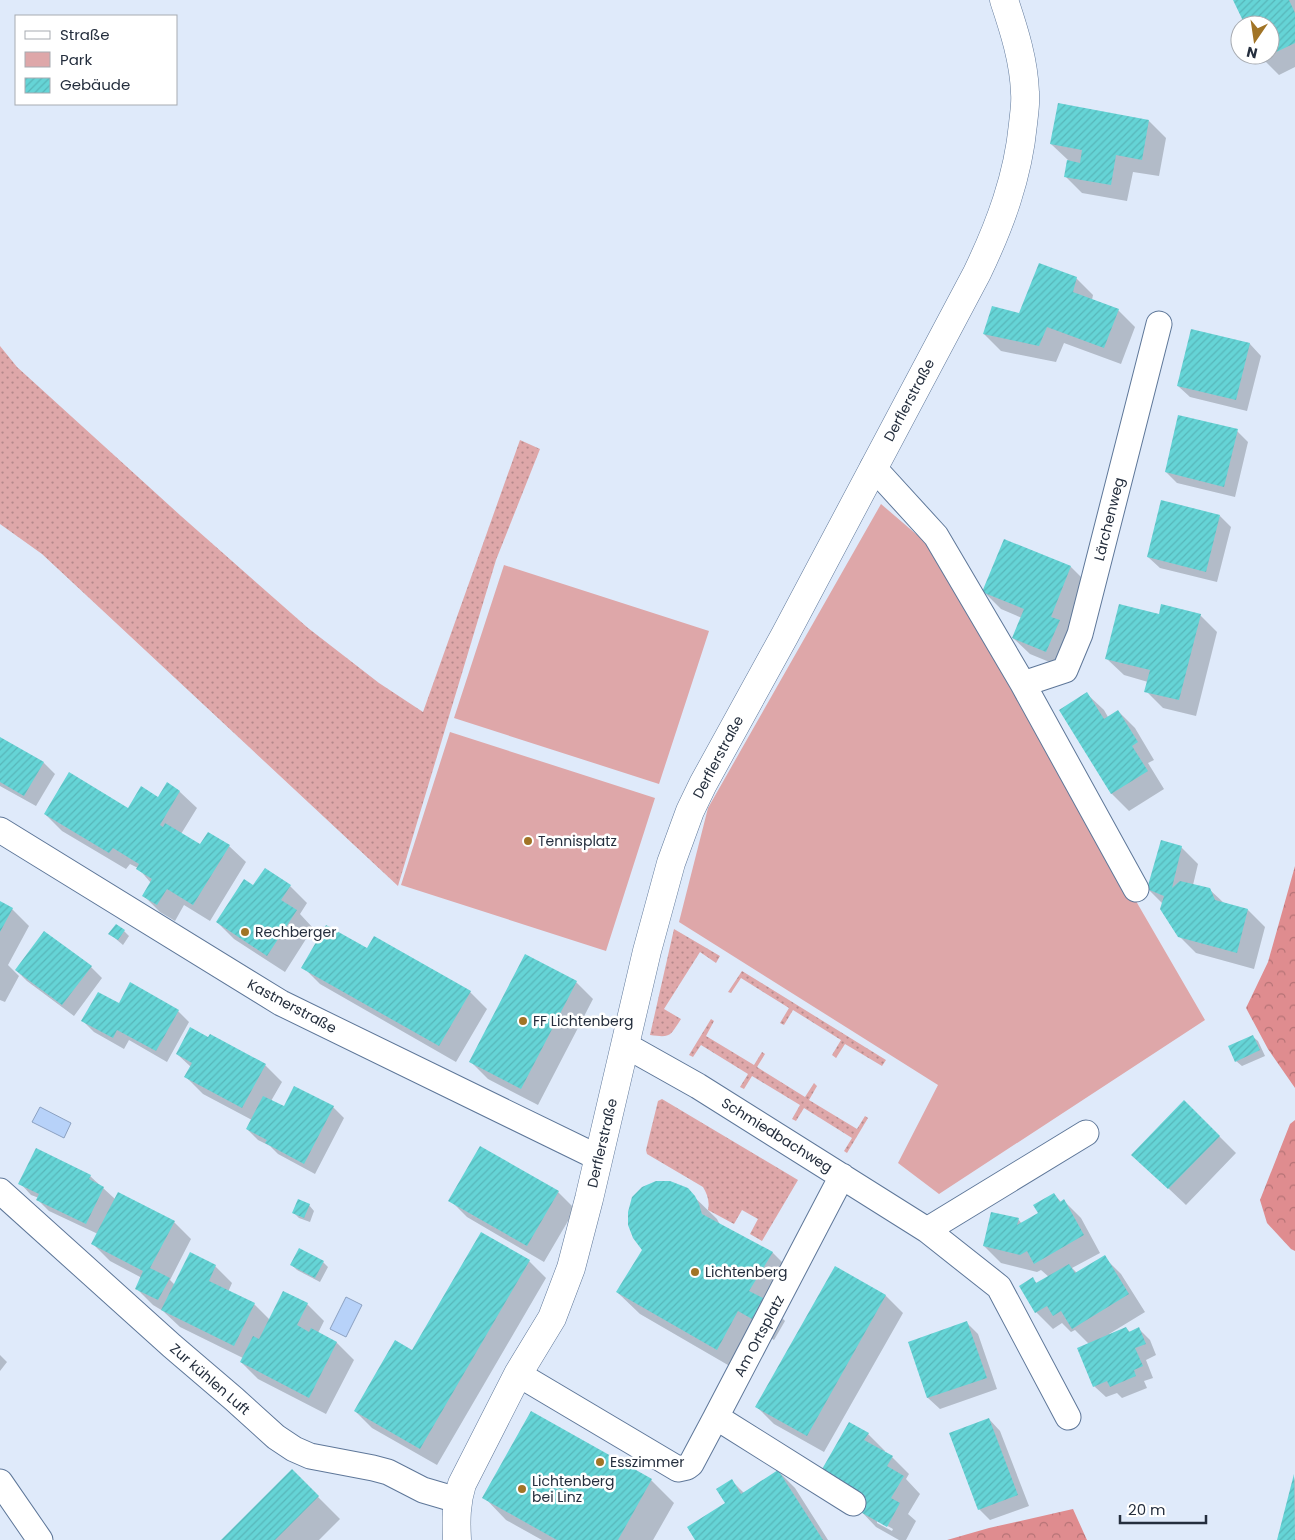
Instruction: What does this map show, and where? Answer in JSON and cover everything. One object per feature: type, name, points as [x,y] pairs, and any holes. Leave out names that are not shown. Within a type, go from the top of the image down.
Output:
[{"type":"street","name":"Derflerstraße","points":[[457,1540],[457,1500],[462,1484],[518,1374],[552,1318],[571,1268],[589,1200],[647,951],[680,835],[706,778],[794,618],[977,273],[1001,220],[1013,183],[1022,141],[1026,95],[1020,53],[1004,0]]},
{"type":"street","name":"Lärchenweg","points":[[1023,684],[1065,670],[1080,634],[1159,324]]},
{"type":"street","points":[[873,467],[936,536],[1023,684],[1136,889]]},
{"type":"street","name":"Kastnerstraße","points":[[0,830],[281,1004],[599,1158]]},
{"type":"street","name":"Schmiedbachweg","points":[[625,1045],[698,1086],[927,1230],[999,1287],[1068,1417]]},
{"type":"street","points":[[927,1230],[1086,1133]]},
{"type":"street","name":"Am Ortsplatz","points":[[518,1374],[678,1470],[687,1467],[691,1464],[842,1176]]},
{"type":"street","name":"Zur kühlen Luft","points":[[0,1191],[276,1437],[294,1449],[310,1456],[388,1472],[423,1490],[457,1500]]},
{"type":"street","points":[[716,1417],[853,1504]]},
{"type":"street","points":[[0,1482],[40,1540]]},
{"type":"green space","points":[[0,346],[17,367],[308,628],[379,683],[423,712],[520,440],[540,449],[496,560],[398,886],[42,554],[0,524]]},
{"type":"green space","points":[[881,504],[930,546],[1205,1020],[939,1194],[898,1163],[938,1085],[679,922],[708,808]]},
{"type":"green space","points":[[504,565],[709,631],[659,784],[454,718]]},
{"type":"green space","name":"Tennisplatz","points":[[450,732],[655,798],[606,951],[401,885]]},
{"type":"green space","points":[[1295,866],[1295,1088],[1268,1049],[1246,1008],[1268,962]]},
{"type":"green space","points":[[674,929],[720,956],[716,963],[700,952],[664,1009],[681,1019],[672,1032],[666,1036],[650,1035]]},
{"type":"green space","points":[[742,971],[886,1060],[882,1066],[845,1044],[836,1058],[832,1055],[841,1040],[793,1010],[784,1025],[780,1023],[789,1008],[741,978],[731,993],[728,992]]},
{"type":"green space","points":[[711,1019],[714,1021],[706,1036],[754,1065],[762,1052],[765,1054],[757,1067],[805,1097],[814,1083],[817,1086],[809,1100],[857,1129],[865,1116],[868,1118],[847,1153],[844,1151],[852,1138],[804,1108],[796,1121],[792,1119],[800,1105],[752,1076],[744,1089],[740,1087],[748,1074],[701,1045],[693,1057],[689,1055]]},
{"type":"green space","points":[[662,1099],[798,1180],[762,1241],[750,1234],[758,1219],[742,1210],[734,1224],[708,1210],[708,1198],[703,1187],[647,1154],[646,1150],[658,1101]]},
{"type":"green space","points":[[1295,1120],[1295,1251],[1267,1223],[1260,1200],[1290,1124]]},
{"type":"green space","points":[[1073,1509],[1087,1540],[947,1540],[989,1528]]},
{"type":"water","points":[[40,1107],[71,1123],[64,1138],[32,1122]]},
{"type":"water","points":[[346,1297],[362,1305],[346,1337],[330,1329]]},
{"type":"building","points":[[1233,0],[1289,0],[1295,13],[1295,43],[1280,50],[1280,15],[1240,15]]},
{"type":"building","points":[[1058,103],[1149,120],[1142,160],[1116,155],[1111,185],[1064,177],[1067,160],[1080,163],[1082,150],[1050,144]]},
{"type":"building","points":[[1039,263],[1077,277],[1073,292],[1119,309],[1104,348],[1047,327],[1039,346],[983,334],[992,306],[1019,313]]},
{"type":"building","points":[[1191,329],[1250,343],[1236,400],[1177,386]]},
{"type":"building","points":[[1178,415],[1238,429],[1224,487],[1165,472]]},
{"type":"building","points":[[1161,500],[1220,515],[1206,572],[1147,557]]},
{"type":"building","points":[[1004,539],[1071,566],[1051,617],[1060,620],[1046,652],[1012,638],[1024,609],[982,592]]},
{"type":"building","points":[[1119,604],[1159,614],[1161,604],[1201,614],[1179,700],[1144,692],[1150,670],[1105,659]]},
{"type":"building","points":[[1087,692],[1104,719],[1118,710],[1138,742],[1132,746],[1148,771],[1111,794],[1059,710]]},
{"type":"building","points":[[0,737],[44,762],[24,796],[0,782]]},
{"type":"building","points":[[69,772],[128,808],[141,786],[158,797],[167,782],[180,791],[160,825],[163,827],[165,823],[200,844],[208,832],[230,845],[193,905],[167,889],[157,905],[142,896],[152,879],[136,869],[139,864],[113,848],[109,853],[44,814]]},
{"type":"building","points":[[1161,840],[1182,846],[1172,888],[1180,881],[1210,888],[1215,900],[1248,909],[1237,953],[1178,937],[1160,909],[1164,896],[1147,889]]},
{"type":"building","points":[[265,868],[291,885],[281,900],[297,910],[267,956],[216,922],[244,879],[253,885]]},
{"type":"building","points":[[0,901],[13,908],[0,932]]},
{"type":"building","points":[[116,924],[125,930],[118,940],[108,934]]},
{"type":"building","points":[[326,925],[367,948],[374,936],[471,991],[439,1046],[301,968]]},
{"type":"building","points":[[44,931],[92,966],[62,1005],[15,970]]},
{"type":"building","name":"FF Lichtenberg","points":[[525,954],[577,981],[521,1089],[469,1062]]},
{"type":"building","points":[[130,982],[179,1010],[156,1051],[117,1030],[113,1038],[81,1021],[98,992],[119,1003]]},
{"type":"building","points":[[190,1027],[208,1037],[210,1034],[266,1064],[242,1108],[184,1077],[192,1063],[176,1054]]},
{"type":"building","points":[[1253,1035],[1260,1050],[1235,1062],[1228,1046]]},
{"type":"building","points":[[294,1086],[334,1106],[304,1164],[265,1143],[267,1140],[246,1129],[263,1096],[284,1106]]},
{"type":"building","points":[[1184,1100],[1220,1136],[1168,1189],[1131,1155]]},
{"type":"building","points":[[480,1146],[559,1191],[527,1246],[448,1201]]},
{"type":"building","points":[[36,1148],[91,1175],[89,1179],[104,1187],[86,1224],[36,1200],[39,1194],[18,1184]]},
{"type":"building","name":"Lichtenberg","points":[[656,1181],[670,1181],[688,1188],[695,1196],[702,1214],[773,1252],[749,1291],[763,1298],[752,1319],[738,1311],[717,1350],[616,1292],[642,1250],[633,1238],[628,1225],[628,1212],[632,1197],[642,1187]]},
{"type":"building","points":[[118,1192],[175,1221],[150,1268],[170,1278],[158,1300],[135,1289],[143,1271],[91,1244]]},
{"type":"building","points":[[1054,1193],[1060,1202],[1064,1199],[1084,1235],[1034,1264],[1027,1251],[1020,1255],[983,1246],[991,1212],[1019,1218],[1017,1225],[1038,1213],[1033,1205]]},
{"type":"building","points":[[298,1199],[310,1204],[304,1218],[292,1213]]},
{"type":"building","points":[[481,1232],[530,1260],[420,1449],[354,1411],[395,1340],[412,1350]]},
{"type":"building","points":[[299,1248],[324,1261],[315,1278],[290,1265]]},
{"type":"building","points":[[190,1252],[216,1265],[209,1281],[255,1303],[234,1346],[161,1310]]},
{"type":"building","points":[[1105,1255],[1129,1294],[1072,1329],[1061,1311],[1053,1316],[1047,1306],[1035,1313],[1019,1286],[1033,1277],[1036,1283],[1069,1264],[1075,1273]]},
{"type":"building","points":[[835,1266],[886,1295],[807,1436],[755,1407]]},
{"type":"building","points":[[283,1291],[308,1303],[297,1325],[309,1332],[311,1328],[337,1342],[309,1398],[240,1362],[253,1336],[259,1339]]},
{"type":"building","points":[[967,1321],[987,1378],[927,1398],[908,1342]]},
{"type":"building","points":[[1126,1327],[1129,1332],[1139,1327],[1146,1344],[1135,1348],[1143,1366],[1134,1370],[1136,1376],[1110,1387],[1107,1381],[1093,1387],[1077,1348]]},
{"type":"building","points":[[531,1411],[652,1479],[618,1540],[557,1540],[482,1498]]},
{"type":"building","points":[[989,1418],[1018,1495],[978,1510],[949,1433]]},
{"type":"building","points":[[849,1422],[869,1433],[864,1440],[893,1456],[887,1466],[904,1476],[891,1498],[900,1503],[887,1527],[857,1510],[865,1496],[821,1471]]},
{"type":"building","points":[[292,1469],[319,1496],[275,1540],[221,1540]]},
{"type":"building","points":[[778,1470],[823,1540],[695,1540],[687,1527],[725,1503],[716,1489],[732,1479],[741,1494]]},
{"type":"building","points":[[1294,1474],[1295,1540],[1277,1540]]},
{"type":"place","name":"Tennisplatz","points":[[528,841]]},
{"type":"place","name":"Rechberger","points":[[245,932]]},
{"type":"place","name":"FF Lichtenberg","points":[[523,1021]]},
{"type":"place","name":"Lichtenberg","points":[[695,1272]]},
{"type":"place","name":"Esszimmer","points":[[600,1462]]},
{"type":"place","name":"Lichtenberg bei Linz","points":[[522,1489]]}]
